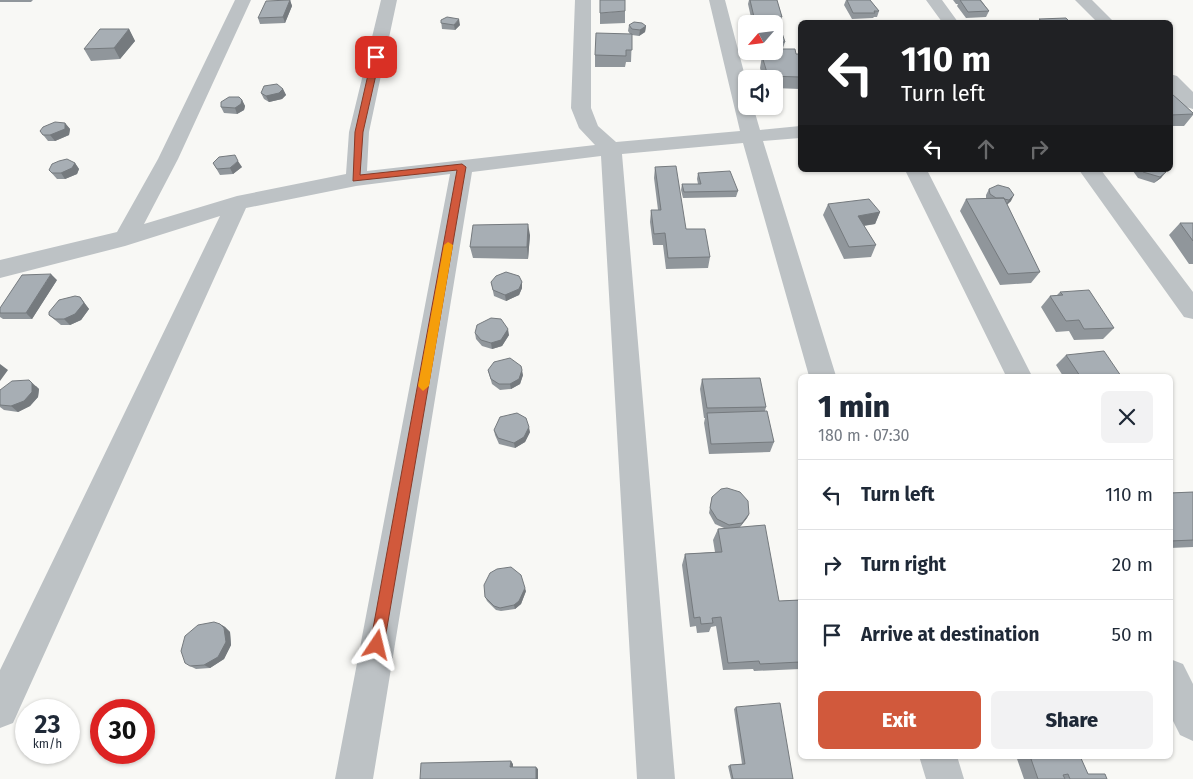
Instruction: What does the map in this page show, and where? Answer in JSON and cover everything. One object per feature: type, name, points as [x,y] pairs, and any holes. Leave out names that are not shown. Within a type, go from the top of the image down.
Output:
[{"type":"street","points":[[125,238],[168,159],[242,0]]},
{"type":"street","points":[[356,179],[359,132],[389,0]]},
{"type":"street","points":[[583,0],[581,108],[589,128],[611,149],[656,779]]},
{"type":"street","points":[[716,0],[750,135],[822,374]]},
{"type":"street","points":[[934,0],[949,20]]},
{"type":"street","points":[[1083,0],[1104,20]]},
{"type":"street","points":[[1173,82],[1193,82]]},
{"type":"street","points":[[1173,84],[1193,103]]},
{"type":"street","points":[[0,269],[125,238],[236,203],[356,179],[611,149],[798,132]]},
{"type":"street","points":[[354,779],[462,167]]},
{"type":"street","points":[[917,172],[1018,374]]},
{"type":"street","points":[[1091,172],[1193,310]]},
{"type":"street","points":[[0,710],[236,203]]},
{"type":"street","points":[[1173,682],[1193,722]]},
{"type":"street","points":[[939,759],[945,779]]},
{"type":"building","points":[[290,0],[283,17],[258,18],[266,1]]},
{"type":"building","points":[[600,0],[625,0],[625,11],[600,13]]},
{"type":"building","points":[[750,0],[777,0],[781,15],[754,15]]},
{"type":"building","points":[[847,0],[870,0],[879,11],[874,11],[875,13],[853,13]]},
{"type":"building","points":[[960,0],[980,0],[989,11],[968,12]]},
{"type":"building","points":[[447,17],[459,19],[454,25],[441,23],[441,20]]},
{"type":"building","points":[[1066,18],[1068,20],[1040,20],[1039,19]]},
{"type":"building","points":[[634,22],[642,23],[646,26],[640,30],[632,29],[629,25]]},
{"type":"building","points":[[100,29],[129,29],[114,48],[84,49]]},
{"type":"building","points":[[596,33],[632,34],[632,50],[626,50],[626,56],[595,55]]},
{"type":"building","points":[[783,49],[795,49],[796,54],[798,54],[798,77],[783,76],[783,70],[766,70],[763,60],[783,60]]},
{"type":"building","points":[[277,84],[283,89],[279,93],[266,96],[261,93],[264,86]]},
{"type":"building","points":[[1173,95],[1193,113],[1173,115]]},
{"type":"building","points":[[229,97],[239,97],[242,100],[241,104],[235,108],[221,107],[221,102]]},
{"type":"building","points":[[55,122],[65,123],[65,129],[50,135],[43,135],[40,131],[43,127]]},
{"type":"building","points":[[235,155],[238,161],[230,168],[217,169],[213,163],[219,157]]},
{"type":"building","points":[[67,159],[75,163],[72,168],[61,173],[52,173],[49,170],[52,164]]},
{"type":"building","points":[[676,166],[686,229],[705,229],[710,257],[668,258],[665,233],[654,234],[651,210],[661,210],[655,167]]},
{"type":"building","points":[[730,171],[738,191],[684,192],[682,184],[701,184],[698,173]]},
{"type":"building","points":[[1143,172],[1166,172],[1160,177]]},
{"type":"building","points":[[998,185],[1009,188],[1014,195],[1009,200],[996,198],[990,194],[989,189]]},
{"type":"building","points":[[1004,198],[1040,272],[1008,274],[966,199]]},
{"type":"building","points":[[869,199],[880,212],[858,216],[876,245],[849,247],[828,204]]},
{"type":"building","points":[[1180,223],[1193,223],[1193,241]]},
{"type":"building","points":[[528,224],[527,247],[470,247],[473,225]]},
{"type":"building","points":[[506,272],[519,276],[522,282],[519,289],[505,295],[493,290],[491,282],[496,276]]},
{"type":"building","points":[[51,274],[26,313],[0,313],[0,308],[22,275]]},
{"type":"building","points":[[1089,290],[1114,328],[1084,329],[1079,320],[1066,321],[1050,296],[1063,295],[1060,292]]},
{"type":"building","points":[[75,296],[80,297],[84,303],[75,314],[64,319],[55,319],[49,315],[49,312],[59,300]]},
{"type":"building","points":[[491,318],[501,319],[508,329],[501,340],[491,343],[481,340],[475,333],[477,325]]},
{"type":"building","points":[[1104,351],[1120,374],[1079,374],[1066,355]]},
{"type":"building","points":[[510,358],[521,366],[522,370],[519,379],[510,384],[499,384],[491,379],[488,370],[494,362]]},
{"type":"building","points":[[760,378],[766,407],[707,408],[702,379]]},
{"type":"building","points":[[29,380],[32,383],[32,392],[24,401],[11,406],[0,405],[0,390],[12,381]]},
{"type":"building","points":[[767,411],[774,442],[711,444],[707,413]]},
{"type":"building","points":[[517,413],[526,418],[529,427],[524,437],[514,443],[498,438],[494,430],[500,417]]},
{"type":"building","points":[[727,488],[740,492],[748,501],[749,514],[742,523],[729,525],[717,519],[710,508],[712,497],[721,489]]},
{"type":"building","points":[[1193,492],[1193,540],[1173,541],[1173,493]]},
{"type":"building","points":[[765,525],[779,601],[798,600],[798,662],[760,664],[759,661],[728,663],[721,617],[712,618],[713,623],[701,624],[700,617],[694,618],[685,554],[722,552],[718,529]]},
{"type":"building","points":[[511,567],[521,575],[525,588],[519,601],[514,605],[500,608],[494,606],[485,597],[484,585],[490,573],[497,569]]},
{"type":"building","points":[[214,622],[224,628],[226,642],[218,657],[204,665],[190,666],[185,663],[181,651],[185,636],[198,625]]},
{"type":"building","points":[[780,703],[793,779],[733,779],[730,765],[745,764],[736,707]]},
{"type":"building","points":[[1031,759],[1081,759],[1088,774],[1105,774],[1107,779],[1070,779],[1068,774],[1063,775],[1065,779],[1038,779]]},
{"type":"building","points":[[511,761],[510,767],[536,767],[536,779],[420,779],[421,763]]},
{"type":"slow traffic","points":[[423,386],[448,245]]},
{"type":"route","points":[[376,57],[359,132],[356,179],[462,167],[377,645]]}]
